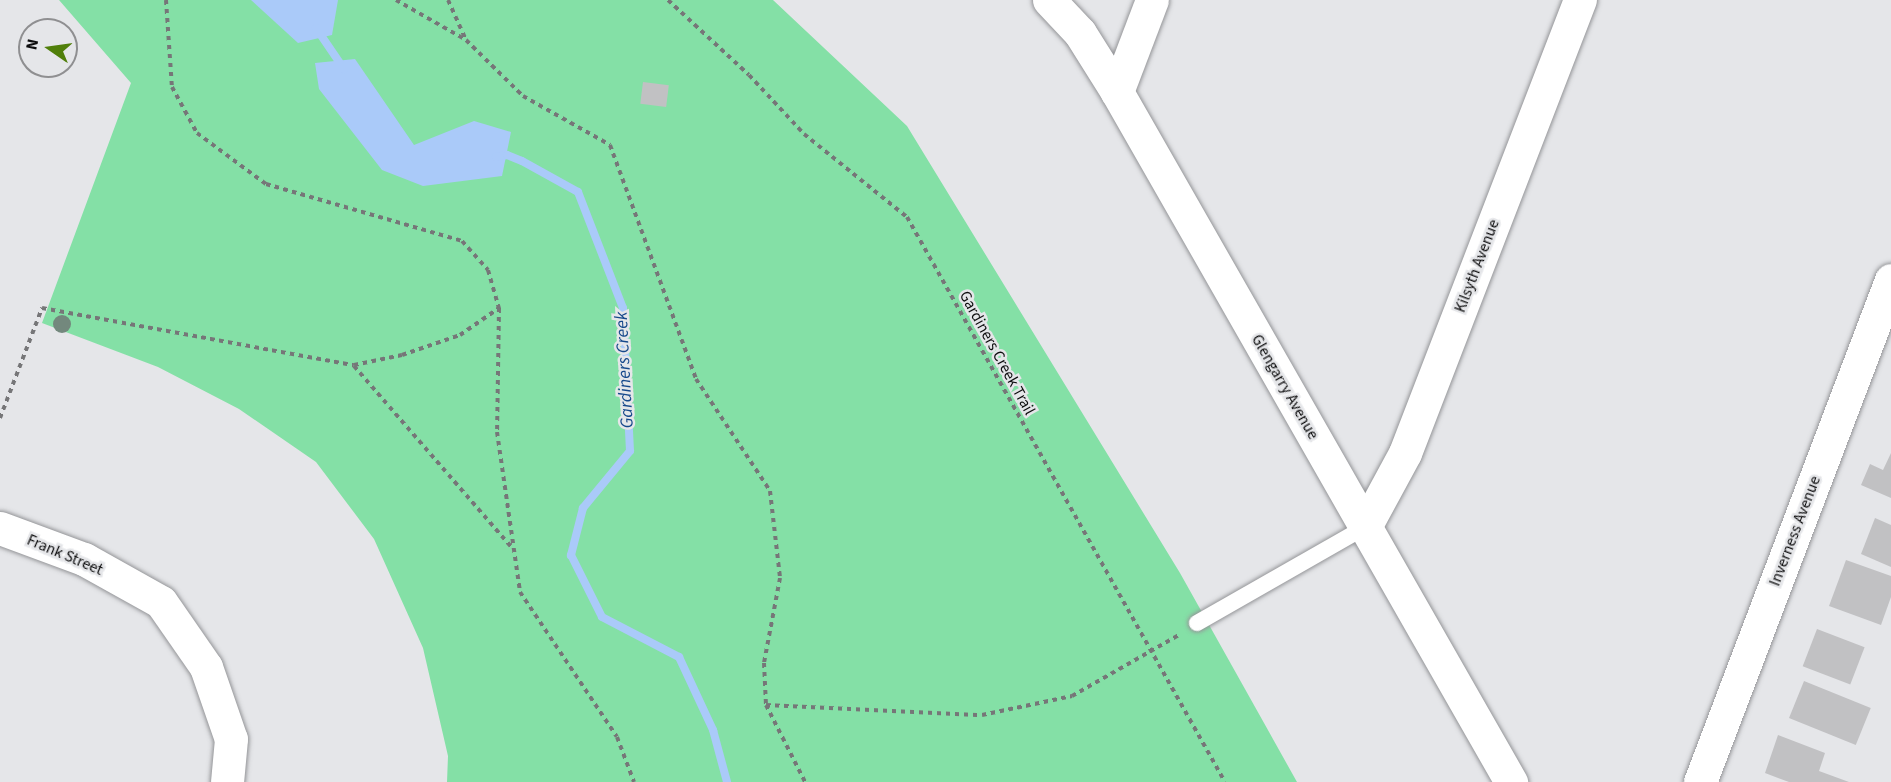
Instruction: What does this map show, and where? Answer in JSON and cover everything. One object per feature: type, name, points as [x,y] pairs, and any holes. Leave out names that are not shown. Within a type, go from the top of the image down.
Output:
[{"type":"street","name":"Glengarry Avenue","points":[[1049,0],[1080,33],[1117,92],[1511,782]]},
{"type":"street","points":[[1117,92],[1152,0]]},
{"type":"street","name":"Kilsyth Avenue","points":[[1365,527],[1405,453],[1580,0]]},
{"type":"street","name":"Inverness Avenue","points":[[1700,782],[1891,280]]},
{"type":"street","name":"Frank Street","points":[[0,528],[84,559],[161,602],[206,667],[231,739],[227,782]]},
{"type":"lane","points":[[1197,623],[1365,527]]},
{"type":"path","points":[[166,0],[172,87],[197,133],[266,184],[462,241],[488,270],[500,308],[498,432],[512,548],[520,592],[617,737],[634,782]]},
{"type":"path","points":[[396,0],[466,40],[523,96],[610,145],[696,379],[770,491],[780,578],[764,663],[766,705],[805,782]]},
{"type":"path","points":[[448,0],[466,40]]},
{"type":"path","name":"Gardiners Creek Trail","points":[[668,0],[749,75],[804,134],[907,217],[1225,782]]},
{"type":"path","points":[[0,418],[42,308],[354,365],[402,355],[460,335],[500,308]]},
{"type":"path","points":[[354,365],[512,548]]},
{"type":"path","points":[[766,705],[981,715],[1072,696],[1197,623]]},
{"type":"green space","points":[[59,0],[773,0],[907,126],[1180,573],[1297,782],[447,782],[448,756],[423,648],[374,539],[316,462],[239,409],[158,367],[42,323],[131,83],[78,22],[78,18],[75,18]]},
{"type":"water","points":[[251,0],[338,0],[332,35],[298,43]]},
{"type":"water","points":[[355,59],[414,145],[474,121],[511,132],[502,176],[423,186],[382,170],[319,89],[315,63]]},
{"type":"building","points":[[643,82],[669,85],[666,107],[640,104]]},
{"type":"building","points":[[1891,453],[1891,498],[1861,485],[1870,464],[1883,470]]},
{"type":"building","points":[[1875,518],[1891,525],[1891,567],[1861,554]]},
{"type":"building","points":[[1846,560],[1891,576],[1891,597],[1881,625],[1829,606]]},
{"type":"building","points":[[1817,629],[1865,647],[1850,685],[1803,666]]},
{"type":"building","points":[[1804,681],[1871,708],[1856,745],[1789,718]]},
{"type":"building","points":[[1778,735],[1825,753],[1819,771],[1849,782],[1789,782],[1765,773]]},
{"type":"waterway","name":"Gardiners Creek","points":[[316,28],[344,69]]},
{"type":"waterway","name":"Gardiners Creek","points":[[496,157],[507,155],[522,161],[578,192],[623,308],[630,451],[583,508],[571,555],[602,617],[679,657],[713,730],[727,782]]}]
